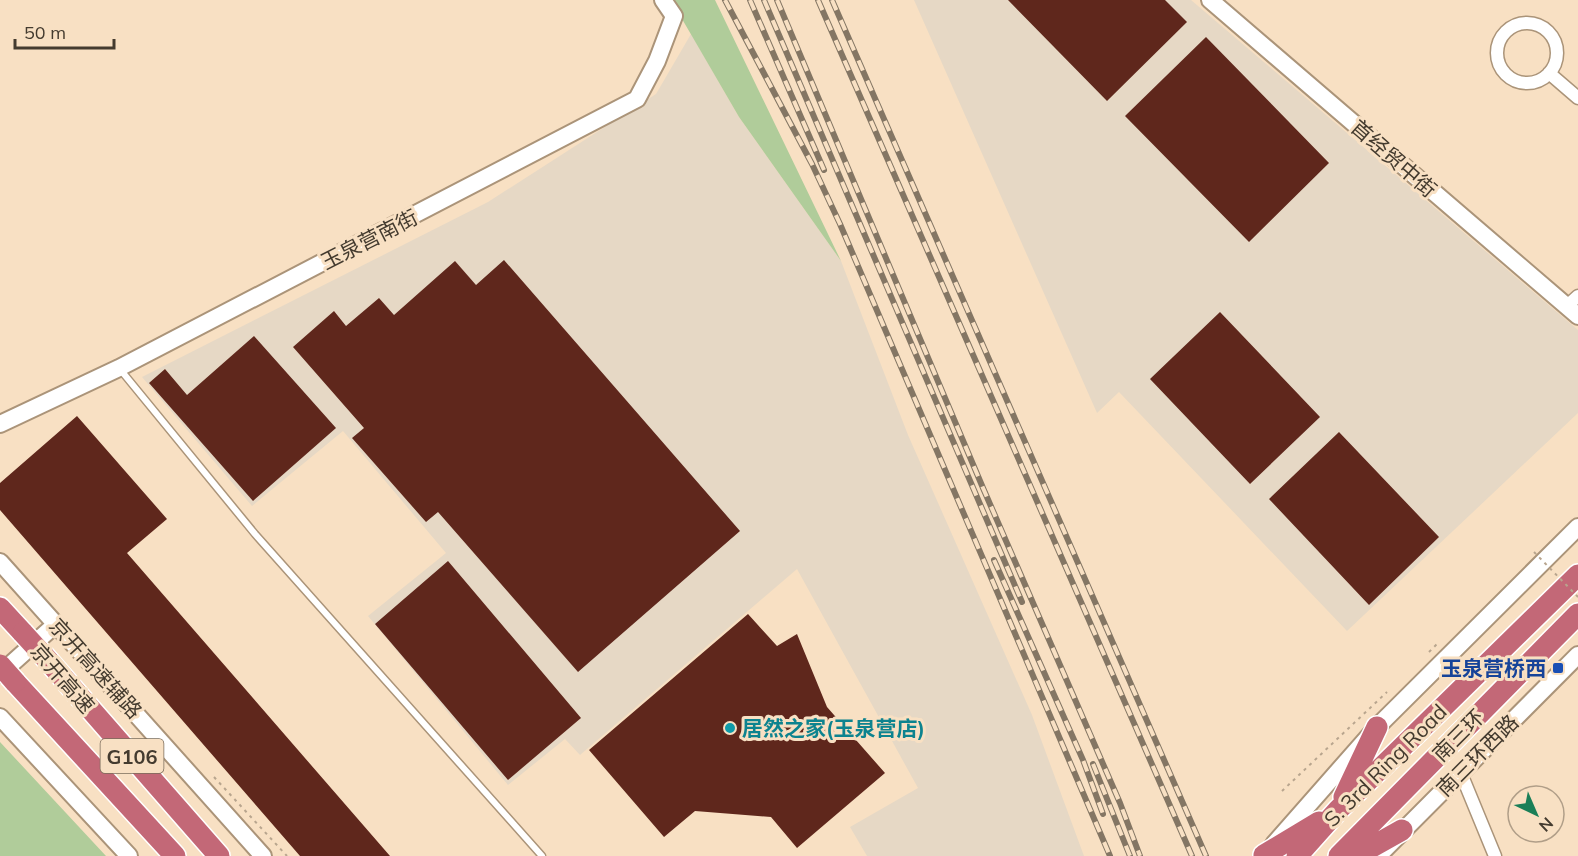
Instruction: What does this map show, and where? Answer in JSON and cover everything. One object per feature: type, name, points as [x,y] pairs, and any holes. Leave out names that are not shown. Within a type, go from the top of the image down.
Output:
[{"type":"highway","name":"S. 3rd Ring Road","points":[[1297,856],[1338,810],[1578,575]]},
{"type":"highway","name":"京开高速","points":[[0,608],[219,856]]},
{"type":"highway","name":"南三环","points":[[1339,856],[1578,614]]},
{"type":"highway","name":"京开高速","points":[[0,665],[8,678],[175,856]]},
{"type":"highway","points":[[1264,856],[1338,810],[1377,727]]},
{"type":"highway","points":[[1356,856],[1402,830]]},
{"type":"street","name":"玉泉营南街","points":[[0,424],[119,368],[637,99],[657,61],[674,16],[663,0]]},
{"type":"street","name":"首经贸中街","points":[[1210,0],[1574,306]]},
{"type":"street","points":[[1520,24],[1530,24],[1546,31],[1556,47],[1556,56],[1549,73],[1533,82],[1523,83],[1505,74],[1497,55],[1503,36],[1520,24]]},
{"type":"street","points":[[1549,73],[1578,98]]},
{"type":"street","points":[[1264,856],[1377,727],[1578,527]]},
{"type":"street","name":"京开高速辅路","points":[[0,562],[263,856]]},
{"type":"street","points":[[8,678],[56,624]]},
{"type":"street","name":"南三环西路","points":[[1378,856],[1460,771],[1578,655]]},
{"type":"street","points":[[0,717],[129,856]]},
{"type":"street","points":[[1460,771],[1496,856]]},
{"type":"lane","points":[[119,368],[255,534],[542,856]]},
{"type":"path","points":[[1534,552],[1578,597]]},
{"type":"path","points":[[1282,791],[1387,692]]},
{"type":"shaded area","points":[[914,0],[1191,0],[1578,330],[1578,413],[1347,631],[1119,392],[1097,413]]},
{"type":"shaded area","points":[[691,34],[739,117],[841,261],[908,435],[1032,715],[1084,856],[867,856],[850,827],[918,788],[797,569],[580,755],[565,739],[508,785],[368,616],[446,553],[343,431],[252,506],[142,377],[488,202],[656,94]]},
{"type":"green space","points":[[671,0],[715,0],[841,261],[739,117]]},
{"type":"green space","points":[[0,742],[106,856],[0,856]]},
{"type":"building","points":[[1008,0],[1165,0],[1187,22],[1107,101]]},
{"type":"building","points":[[1206,37],[1329,163],[1249,242],[1125,116]]},
{"type":"building","points":[[504,260],[740,531],[578,672],[438,512],[426,522],[352,438],[364,428],[293,347],[334,311],[346,326],[379,298],[394,315],[455,261],[476,285]]},
{"type":"building","points":[[1220,312],[1320,417],[1250,484],[1150,379]]},
{"type":"building","points":[[254,336],[336,428],[253,501],[149,383],[165,369],[187,395]]},
{"type":"building","points":[[77,416],[167,519],[127,553],[390,856],[300,856],[0,510],[0,483]]},
{"type":"building","points":[[1339,432],[1439,537],[1369,605],[1269,499]]},
{"type":"building","points":[[448,561],[581,718],[508,780],[375,624]]},
{"type":"building","name":"居然之家(玉泉营店)","points":[[748,614],[777,646],[797,634],[827,707],[885,773],[797,848],[771,817],[695,811],[664,837],[589,750]]},
{"type":"railway","points":[[725,0],[812,164],[840,224],[1110,856]]},
{"type":"railway","points":[[750,0],[824,170]]},
{"type":"railway","points":[[764,0],[1022,602]]},
{"type":"railway","points":[[777,0],[983,488],[1120,803],[1140,856]]},
{"type":"railway","points":[[818,0],[1192,856]]},
{"type":"railway","points":[[832,0],[1206,856]]},
{"type":"railway","points":[[994,560],[1083,760],[1103,814]]},
{"type":"railway","points":[[1093,764],[1130,856]]},
{"type":"place","name":"玉泉营桥西","points":[[1558,668]]},
{"type":"place","name":"居然之家(玉泉营店)","points":[[730,728]]}]
